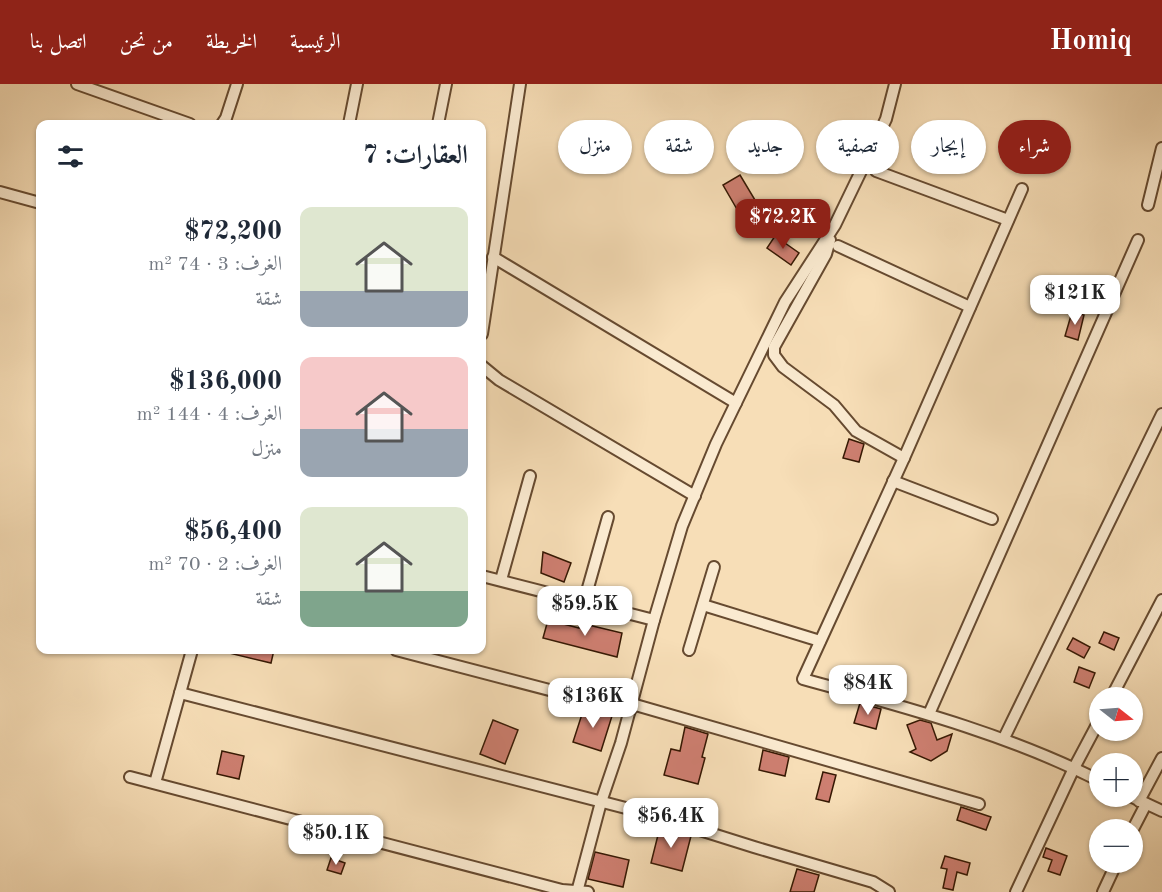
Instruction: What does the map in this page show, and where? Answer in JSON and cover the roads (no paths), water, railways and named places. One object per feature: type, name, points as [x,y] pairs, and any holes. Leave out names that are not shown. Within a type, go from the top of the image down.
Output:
[{"type":"street","points":[[77,84],[179,120]]},
{"type":"street","points":[[225,120],[237,84]]},
{"type":"street","points":[[350,120],[357,84]]},
{"type":"street","points":[[439,120],[446,84]]},
{"type":"street","points":[[486,295],[520,84]]},
{"type":"street","points":[[130,777],[562,890],[581,892],[601,802],[631,707],[682,526],[716,444],[785,302],[834,225],[886,119],[895,84]]},
{"type":"street","points":[[1148,205],[1162,148]]},
{"type":"street","points":[[884,174],[1008,220]]},
{"type":"street","points":[[1022,189],[904,458],[803,679],[929,714],[1004,738],[1089,776]]},
{"type":"street","points":[[0,192],[36,202]]},
{"type":"street","points":[[834,225],[826,254],[774,347],[774,355],[783,367],[834,405],[856,431],[904,458]]},
{"type":"street","points":[[929,714],[1138,240]]},
{"type":"street","points":[[838,246],[970,307]]},
{"type":"street","points":[[493,257],[736,403]]},
{"type":"street","points":[[486,370],[499,381],[695,496]]},
{"type":"street","points":[[1004,738],[1162,414]]},
{"type":"street","points":[[501,580],[530,476]]},
{"type":"street","points":[[893,481],[992,519]]},
{"type":"street","points":[[584,602],[608,517]]},
{"type":"street","points":[[688,650],[714,567]]},
{"type":"street","points":[[486,577],[654,620]]},
{"type":"street","points":[[1117,687],[1162,600]]},
{"type":"street","points":[[703,605],[820,641]]},
{"type":"street","points":[[155,783],[191,654]]},
{"type":"street","points":[[412,654],[631,707],[979,804]]},
{"type":"street","points":[[180,693],[649,814],[754,848],[873,882],[889,892]]},
{"type":"street","points":[[1016,892],[1089,740]]},
{"type":"street","points":[[1143,791],[1162,758]]},
{"type":"street","points":[[1143,802],[1162,811]]},
{"type":"street","points":[[1102,892],[1112,873]]}]
